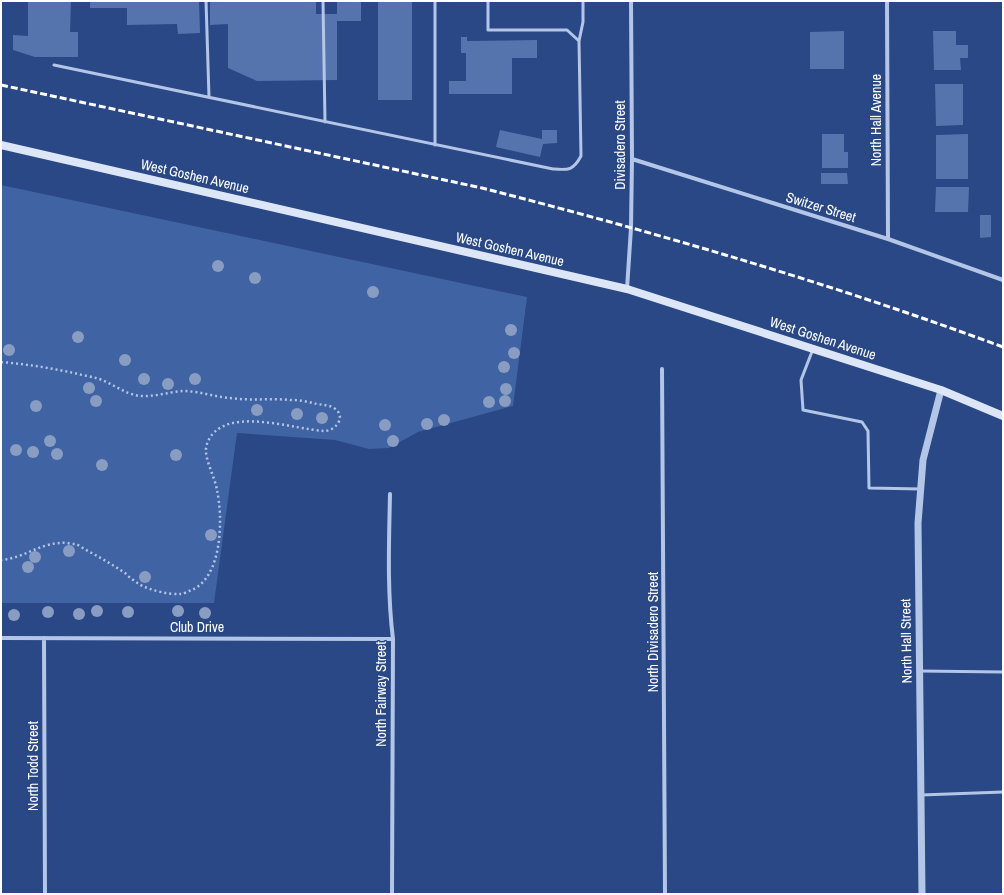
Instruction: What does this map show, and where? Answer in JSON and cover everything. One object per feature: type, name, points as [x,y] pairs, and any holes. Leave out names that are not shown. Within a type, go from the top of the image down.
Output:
[{"type":"main road","name":"West Goshen Avenue","points":[[1,145],[627,289],[941,390],[1003,416]]},
{"type":"street","name":"Divisadero Street","points":[[627,289],[631,228],[632,159],[631,1]]},
{"type":"street","name":"North Hall Avenue","points":[[887,1],[888,239]]},
{"type":"street","name":"Switzer Street","points":[[632,159],[888,239],[1003,280]]},
{"type":"street","name":"North Divisadero Street","points":[[662,369],[665,894]]},
{"type":"street","name":"North Hall Street","points":[[922,894],[918,523],[923,460],[941,390]]},
{"type":"street","name":"North Fairway Street","points":[[390,494],[389,585],[393,639],[392,894]]},
{"type":"street","name":"Club Drive","points":[[1,638],[393,639]]},
{"type":"street","name":"North Todd Street","points":[[44,638],[45,894]]},
{"type":"lane","points":[[206,1],[209,97]]},
{"type":"lane","points":[[323,1],[325,122]]},
{"type":"lane","points":[[435,1],[435,144]]},
{"type":"lane","points":[[488,1],[488,30],[567,30],[579,41]]},
{"type":"lane","points":[[54,65],[553,170],[568,170],[576,164],[581,156],[579,41],[583,22],[583,1]]},
{"type":"lane","points":[[813,349],[802,380],[804,410],[862,422],[868,431],[869,488],[921,489]]},
{"type":"lane","points":[[920,671],[1003,672]]},
{"type":"lane","points":[[921,795],[1003,792]]},
{"type":"path","points":[[1,362],[28,365],[96,378],[111,383],[126,392],[137,396],[183,391],[230,398],[308,402],[334,408],[339,414],[340,419],[335,428],[329,430],[311,429],[283,424],[241,421],[230,423],[214,432],[206,447],[206,453],[216,485],[220,509],[218,548],[214,566],[205,581],[194,590],[182,594],[168,593],[138,584],[109,562],[76,544],[49,544],[21,556],[1,560]]},
{"type":"shaded area","points":[[1,185],[527,297],[513,406],[418,432],[389,448],[369,449],[335,440],[237,433],[214,603],[1,603]]},
{"type":"building","points":[[28,1],[71,1],[70,32],[78,32],[78,57],[35,57],[13,50],[13,35],[28,36]]},
{"type":"building","points":[[90,1],[199,1],[200,33],[178,34],[177,24],[127,25],[127,8],[90,8]]},
{"type":"building","points":[[210,1],[316,1],[316,14],[337,14],[337,1],[361,1],[361,21],[337,21],[337,80],[257,81],[228,68],[228,24],[210,25]]},
{"type":"building","points":[[378,1],[412,1],[412,100],[378,100]]},
{"type":"building","points":[[844,31],[844,69],[810,69],[810,32]]},
{"type":"building","points":[[933,31],[956,31],[956,45],[968,45],[968,58],[960,58],[961,70],[934,70]]},
{"type":"building","points":[[461,37],[467,37],[467,41],[537,40],[537,58],[512,58],[512,94],[449,94],[449,81],[466,81],[466,53],[461,53]]},
{"type":"building","points":[[935,84],[963,84],[963,125],[936,126]]},
{"type":"building","points":[[500,130],[542,139],[542,130],[557,130],[557,143],[543,144],[540,157],[496,147]]},
{"type":"building","points":[[822,134],[844,134],[844,152],[848,152],[848,168],[822,168]]},
{"type":"building","points":[[968,134],[968,179],[936,179],[936,135]]},
{"type":"building","points":[[821,173],[847,173],[848,184],[821,184]]},
{"type":"building","points":[[936,187],[969,187],[968,212],[935,212]]},
{"type":"building","points":[[980,215],[991,215],[991,237],[980,238]]},
{"type":"railway","points":[[1,85],[482,188],[548,205],[679,241],[810,281],[1003,347]]}]
